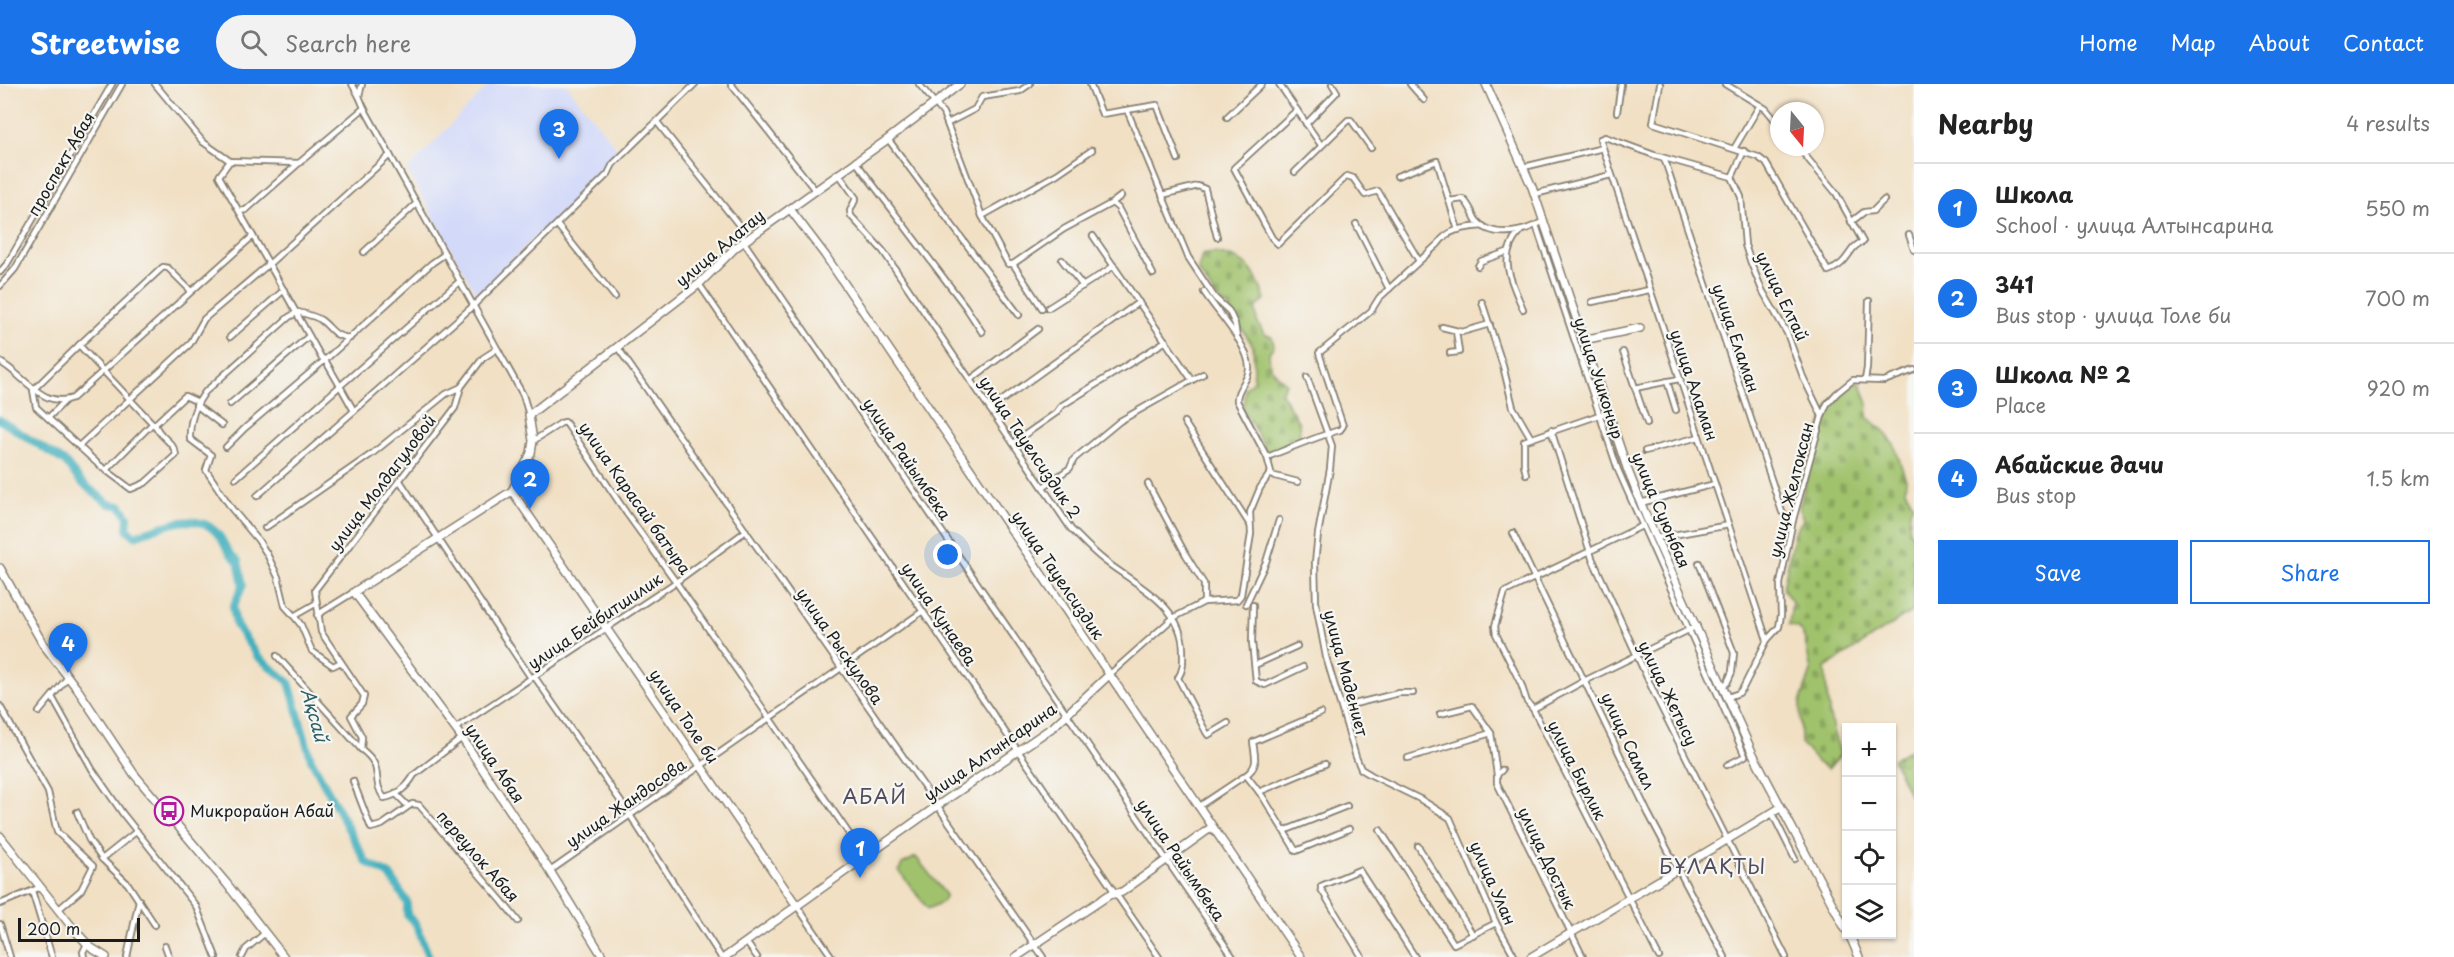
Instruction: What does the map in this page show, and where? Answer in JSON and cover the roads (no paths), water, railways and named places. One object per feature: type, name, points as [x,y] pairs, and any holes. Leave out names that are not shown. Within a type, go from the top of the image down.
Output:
[{"type":"street","name":"проспект Абая","points":[[0,272],[7,264],[112,84]]},
{"type":"street","name":"проспект Абая","points":[[0,286],[15,269],[122,84]]},
{"type":"street","points":[[155,84],[203,142],[230,161],[299,164]]},
{"type":"street","points":[[317,615],[512,491],[531,453],[533,441],[529,414],[523,395],[352,84]]},
{"type":"street","points":[[359,96],[362,84]]},
{"type":"street","points":[[257,496],[473,306],[558,226],[608,174],[612,165],[695,84]]},
{"type":"street","points":[[731,84],[815,190]]},
{"type":"street","points":[[919,84],[943,112],[982,216],[1008,264],[1013,264],[1064,229],[1121,196]]},
{"type":"street","name":"улица Алатау","points":[[529,414],[699,284],[744,242],[888,139],[960,84]]},
{"type":"street","points":[[948,123],[975,109],[982,97],[1020,91],[1030,84]]},
{"type":"street","points":[[1090,84],[1102,114],[1157,105],[1178,159]]},
{"type":"street","points":[[1227,117],[1262,84]]},
{"type":"street","points":[[1280,84],[1321,145]]},
{"type":"street","points":[[1306,124],[1337,92],[1332,84]]},
{"type":"street","points":[[1410,84],[1424,99]]},
{"type":"street","name":"улица Суюнбая","points":[[1486,84],[1535,194],[1640,503],[1780,808],[1842,923]]},
{"type":"street","points":[[1617,112],[1621,84]]},
{"type":"street","points":[[1660,84],[1653,123],[1735,147],[1766,163],[1828,271],[1846,261],[1854,246],[1863,242],[1836,194],[1805,156]]},
{"type":"street","points":[[1725,84],[1760,105],[1770,116]]},
{"type":"street","points":[[1735,147],[1760,105]]},
{"type":"street","points":[[239,211],[246,210],[364,108]]},
{"type":"street","points":[[1127,110],[1188,257],[1215,298],[1229,311],[1235,324],[1237,338]]},
{"type":"street","points":[[1297,110],[1234,168],[1272,238],[1278,244],[1347,176],[1353,178],[1365,195],[1378,191],[1419,261]]},
{"type":"street","points":[[1295,172],[1348,120],[1351,120],[1371,148]]},
{"type":"street","name":"улица Райымбека","points":[[657,122],[742,229],[744,242],[1233,957]]},
{"type":"street","name":"улица Аламан","points":[[1664,158],[1605,137],[1601,138],[1649,290],[1767,640]]},
{"type":"street","points":[[888,139],[1019,315]]},
{"type":"street","points":[[1524,167],[1603,148]]},
{"type":"street","points":[[982,216],[1057,174],[1092,150]]},
{"type":"street","points":[[1664,158],[1731,177],[1744,151]]},
{"type":"street","points":[[80,445],[190,344],[204,319],[390,155]]},
{"type":"street","name":"улица Еламан","points":[[1664,158],[1782,512],[1793,520]]},
{"type":"street","points":[[230,161],[219,176],[354,411]]},
{"type":"street","points":[[1397,176],[1437,161],[1458,230]]},
{"type":"street","points":[[856,162],[982,332]]},
{"type":"street","name":"улица Тауелсиздик 2","points":[[838,173],[856,198],[850,211],[851,216],[883,251],[1071,529],[1104,561],[1150,591],[1173,618],[1184,637],[1183,670],[1178,678],[1208,735],[1228,723]]},
{"type":"street","points":[[1535,194],[1611,175]]},
{"type":"street","name":"улица Елтай","points":[[1731,177],[1741,198],[1745,245],[1751,263],[1762,290],[1787,333],[1803,377],[1822,416]]},
{"type":"street","points":[[1162,195],[1198,186],[1205,189],[1217,237]]},
{"type":"street","points":[[1449,201],[1463,200],[1478,222],[1497,231],[1520,232],[1544,221]]},
{"type":"street","points":[[1851,222],[1864,212],[1873,212],[1884,200]]},
{"type":"street","points":[[364,252],[417,203]]},
{"type":"street","points":[[1112,203],[1118,208],[1153,274]]},
{"type":"street","name":"улица Тауелсиздик","points":[[790,209],[825,255],[1301,957]]},
{"type":"street","points":[[1356,224],[1389,289]]},
{"type":"street","name":"улица Ушконыр","points":[[1536,225],[1610,450],[1745,756],[1727,765]]},
{"type":"street","points":[[558,226],[615,297]]},
{"type":"street","points":[[1267,457],[1340,430],[1343,426],[1319,353],[1371,311],[1378,298],[1452,230],[1483,226]]},
{"type":"street","points":[[1520,232],[1507,252],[1507,269],[1523,309]]},
{"type":"street","points":[[1909,235],[1914,250]]},
{"type":"street","points":[[0,362],[13,369],[33,390],[51,398],[66,400],[73,398],[253,236]]},
{"type":"street","points":[[1093,236],[1192,380]]},
{"type":"street","points":[[1478,266],[1481,261],[1507,252]]},
{"type":"street","points":[[226,447],[432,263],[445,254]]},
{"type":"street","points":[[1062,260],[1083,286]]},
{"type":"street","points":[[1013,264],[1045,308],[1114,266]]},
{"type":"street","points":[[33,390],[163,267],[168,268],[191,291]]},
{"type":"street","points":[[236,478],[460,281]]},
{"type":"street","name":"улица Кунаева","points":[[699,284],[1114,894],[1160,957]]},
{"type":"street","points":[[230,337],[284,290]]},
{"type":"street","points":[[1592,302],[1649,290]]},
{"type":"street","points":[[1148,484],[1204,584],[1204,602],[1237,600],[1241,595],[1251,534],[1253,502],[1270,475],[1267,457],[1238,406],[1236,397],[1247,379],[1249,369],[1244,346],[1204,292]]},
{"type":"street","points":[[1865,380],[1869,301]]},
{"type":"street","points":[[990,409],[1139,302]]},
{"type":"street","points":[[1482,302],[1513,407],[1531,438]]},
{"type":"street","points":[[341,662],[333,666],[314,653],[301,625],[285,606],[278,577],[267,554],[232,509],[206,470],[211,455],[190,439],[189,427],[197,404],[205,392],[289,317],[298,312],[321,320],[337,336],[350,338]]},
{"type":"street","points":[[1442,327],[1456,331],[1468,331],[1490,324]]},
{"type":"street","points":[[1583,340],[1640,328]]},
{"type":"street","points":[[970,380],[1038,329]]},
{"type":"street","points":[[1450,353],[1459,352],[1456,331]]},
{"type":"street","points":[[230,404],[309,336]]},
{"type":"street","points":[[1013,443],[1061,406],[1166,341]]},
{"type":"street","points":[[33,390],[36,407],[80,445],[98,464],[131,489],[145,483],[158,473],[176,455],[175,450],[79,345]]},
{"type":"street","name":"улица Рыскулова","points":[[618,348],[1043,957]]},
{"type":"street","points":[[265,528],[373,453],[446,394],[461,387],[483,358],[497,349]]},
{"type":"street","points":[[1623,352],[1647,423]]},
{"type":"street","name":"улица Желтоксан","points":[[1728,697],[1739,693],[1743,688],[1767,640],[1779,627],[1780,584],[1793,520],[1827,405],[1853,380],[1884,381],[1914,370]]},
{"type":"street","points":[[1043,487],[1070,468],[1074,459],[1120,421],[1203,374]]},
{"type":"street","name":"улица Мадениет","points":[[1307,377],[1328,433],[1332,454],[1318,534],[1315,574],[1316,604],[1326,657],[1356,757],[1361,769],[1450,818]]},
{"type":"street","points":[[1635,388],[1679,379]]},
{"type":"street","points":[[1667,381],[1676,410]]},
{"type":"street","name":"улица Молдагуловой","points":[[315,604],[315,590],[455,408],[461,387]]},
{"type":"street","points":[[107,469],[185,396],[222,425]]},
{"type":"street","points":[[48,418],[66,400]]},
{"type":"street","points":[[1526,474],[1522,444],[1524,441],[1608,412]]},
{"type":"street","name":"улица Карасай батыра","points":[[533,441],[565,422],[865,857]]},
{"type":"street","points":[[1184,422],[1250,525]]},
{"type":"street","name":"улица Жетысу","points":[[1551,430],[1590,550],[1636,655],[1786,957]]},
{"type":"street","points":[[1645,451],[1699,437]]},
{"type":"street","points":[[1270,475],[1298,482]]},
{"type":"street","points":[[400,480],[532,677],[727,956]]},
{"type":"street","points":[[1640,503],[1715,484]]},
{"type":"street","name":"улица Толе би","points":[[512,491],[832,957]]},
{"type":"street","points":[[1246,604],[1266,562],[1279,520]]},
{"type":"street","points":[[1656,538],[1729,525]]},
{"type":"street","points":[[1536,576],[1642,526]]},
{"type":"street","name":"улица Бейбитшилик","points":[[456,728],[676,582],[746,531]]},
{"type":"street","name":"улица Самал","points":[[1513,533],[1536,576],[1648,813],[1725,957]]},
{"type":"street","points":[[1699,563],[1734,653],[1732,672],[1727,683],[1723,685]]},
{"type":"street","points":[[0,567],[43,644],[134,774],[284,957]]},
{"type":"street","name":"улица Бирлик","points":[[1536,576],[1505,592],[1495,626],[1496,634],[1521,684],[1527,702],[1533,709],[1659,957]]},
{"type":"street","name":"улица Абая","points":[[354,591],[456,728],[550,871],[603,957]]},
{"type":"street","name":"улица Алтынсарина","points":[[727,956],[937,806],[1053,727],[1173,618],[1204,602]]},
{"type":"street","points":[[294,616],[315,604],[321,632],[364,696],[362,704],[351,716],[362,737],[361,749]]},
{"type":"street","points":[[1253,605],[1252,642],[1256,681],[1264,685],[1303,667]]},
{"type":"street","name":"улица Жандосова","points":[[550,871],[769,716],[923,611]]},
{"type":"street","points":[[1533,709],[1586,680],[1697,626]]},
{"type":"street","points":[[1255,665],[1297,646]]},
{"type":"street","points":[[277,656],[374,761],[381,795],[386,798],[409,784],[414,775],[462,738]]},
{"type":"street","points":[[39,712],[68,677]]},
{"type":"street","points":[[1342,707],[1399,693],[1413,693]]},
{"type":"street","points":[[52,697],[92,769],[196,906],[216,957]]},
{"type":"street","points":[[0,706],[48,792],[57,832],[93,866],[81,890],[59,909]]},
{"type":"street","points":[[1408,758],[1491,733],[1472,706],[1440,714]]},
{"type":"street","points":[[1198,807],[1254,770],[1256,764],[1253,742],[1321,713]]},
{"type":"street","name":"улица Достык","points":[[1491,733],[1497,765],[1497,783],[1583,957]]},
{"type":"street","points":[[1259,792],[1325,764]]},
{"type":"street","points":[[1497,775],[1502,770]]},
{"type":"street","points":[[1246,775],[1293,848],[1299,851],[1349,829]]},
{"type":"street","points":[[353,781],[371,828],[381,825],[408,806],[395,794]]},
{"type":"street","name":"переулок Абая","points":[[408,806],[416,803],[419,805],[518,921]]},
{"type":"street","points":[[1284,831],[1347,806]]},
{"type":"street","points":[[1531,957],[1780,808]]},
{"type":"street","points":[[77,812],[89,840],[102,859],[128,884],[155,925]]},
{"type":"street","points":[[1772,813],[1795,859]]},
{"type":"street","name":"улица Улан","points":[[1450,818],[1496,923],[1515,957]]},
{"type":"street","points":[[1016,957],[1114,894],[1122,892],[1212,827]]},
{"type":"street","points":[[1380,830],[1454,944],[1496,923]]},
{"type":"street","points":[[102,859],[137,831]]},
{"type":"street","points":[[0,836],[87,944],[106,957]]},
{"type":"street","points":[[1418,846],[1473,935]]},
{"type":"street","points":[[1362,957],[1321,889],[1322,886],[1359,870],[1415,957]]},
{"type":"street","points":[[0,904],[41,887]]},
{"type":"street","points":[[32,891],[52,957]]},
{"type":"street","points":[[127,957],[139,900]]},
{"type":"street","points":[[0,924],[10,957]]},
{"type":"street","points":[[242,957],[246,949],[265,933]]},
{"type":"street","points":[[1851,939],[1859,957]]},
{"type":"street","points":[[746,942],[757,957]]},
{"type":"street","points":[[84,957],[83,952],[87,944]]},
{"type":"street","points":[[165,946],[169,957]]},
{"type":"waterway","name":"Ақсай","points":[[0,420],[65,462],[81,482],[109,504],[121,506],[128,517],[127,529],[135,536],[166,525],[187,521],[207,525],[219,535],[238,561],[243,585],[233,607],[236,625],[258,657],[289,682],[311,759],[366,862],[390,875],[407,902],[407,915],[416,924],[429,957]]},
{"type":"place","name":"Школа № 2","points":[[559,159]]},
{"type":"place","name":"341","points":[[530,509]]},
{"type":"place","name":"Абайские дачи","points":[[68,673]]},
{"type":"place","name":"Микрорайон Абай","points":[[169,811]]},
{"type":"place","name":"Школа","points":[[860,878]]},
{"type":"district","name":"АБАЙ","points":[[875,797]]},
{"type":"district","name":"БҰЛАҚТЫ","points":[[1713,867]]}]
